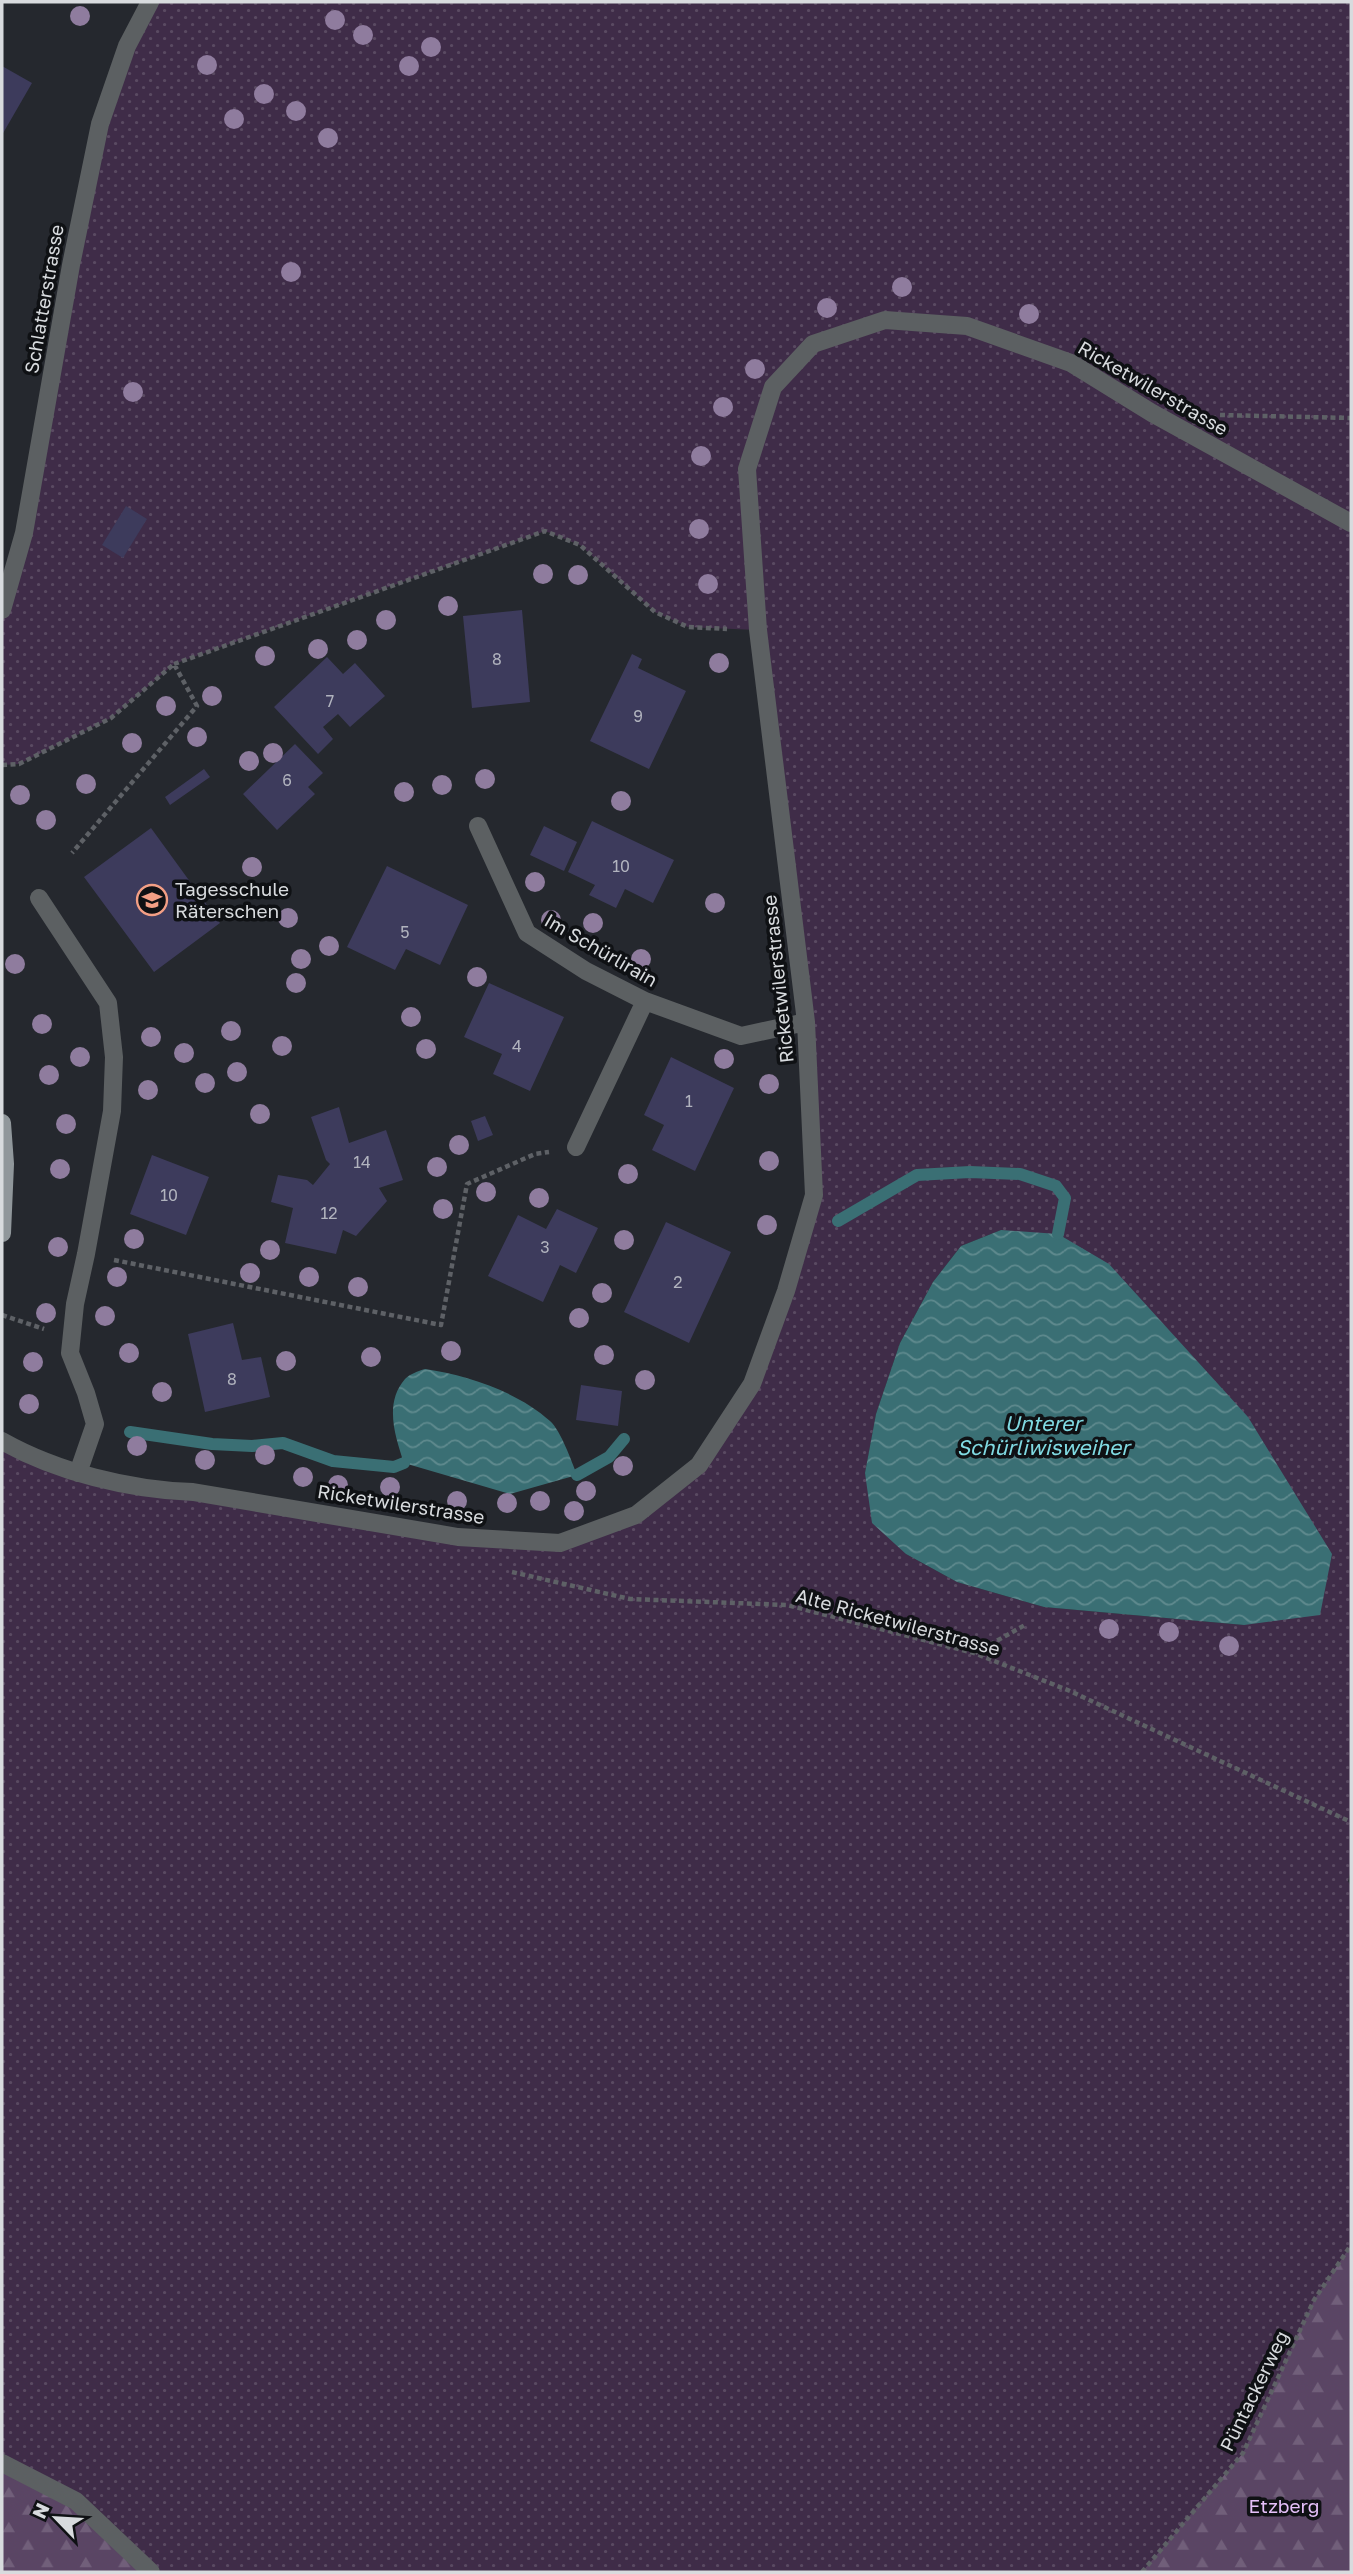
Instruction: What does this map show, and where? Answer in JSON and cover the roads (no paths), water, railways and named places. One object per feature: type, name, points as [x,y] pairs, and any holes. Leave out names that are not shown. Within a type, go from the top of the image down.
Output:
[{"type":"main road","points":[[2,1123],[5,1164],[2,1233]]},
{"type":"street","name":"Schlatterstrasse","points":[[2,610],[24,533],[71,265],[100,124],[127,46],[150,2]]},
{"type":"street","name":"Ricketwilerstrasse","points":[[2,1441],[78,1473],[158,1491],[193,1492],[458,1537],[560,1543],[636,1515],[699,1465],[752,1384],[786,1291],[814,1195],[806,1022],[758,630],[747,468],[774,387],[813,344],[885,320],[967,326],[1071,363],[1152,413],[1351,523]]},
{"type":"street","name":"Im Schürlirain","points":[[478,826],[527,933],[586,971],[645,1001],[741,1036],[806,1022]]},
{"type":"street","points":[[39,898],[108,1003],[114,1057],[112,1111],[75,1304],[70,1353],[95,1424],[78,1473]]},
{"type":"street","points":[[576,1147],[645,1001]]},
{"type":"street","points":[[2,2463],[76,2501],[151,2572]]},
{"type":"water","name":"Unterer Schürliwisweiher","points":[[1001,1230],[1058,1234],[1109,1264],[1248,1417],[1332,1554],[1320,1615],[1244,1625],[1044,1607],[957,1582],[906,1554],[872,1523],[865,1473],[876,1414],[900,1343],[933,1282],[961,1246]]},
{"type":"water","points":[[425,1369],[475,1380],[523,1401],[550,1421],[565,1446],[577,1475],[510,1494],[404,1463],[393,1420],[395,1398],[405,1379]]},
{"type":"waterway","points":[[838,1221],[917,1175],[970,1172],[1020,1174],[1056,1186],[1065,1198],[1058,1234]]},
{"type":"waterway","points":[[130,1432],[212,1444],[252,1446],[283,1443],[333,1461],[394,1467],[404,1463]]},
{"type":"waterway","points":[[577,1475],[609,1457],[624,1439]]},
{"type":"place","name":"Tagesschule Räterschen","points":[[152,900]]},
{"type":"park label","name":"Etzberg","points":[[1284,2506]]}]
